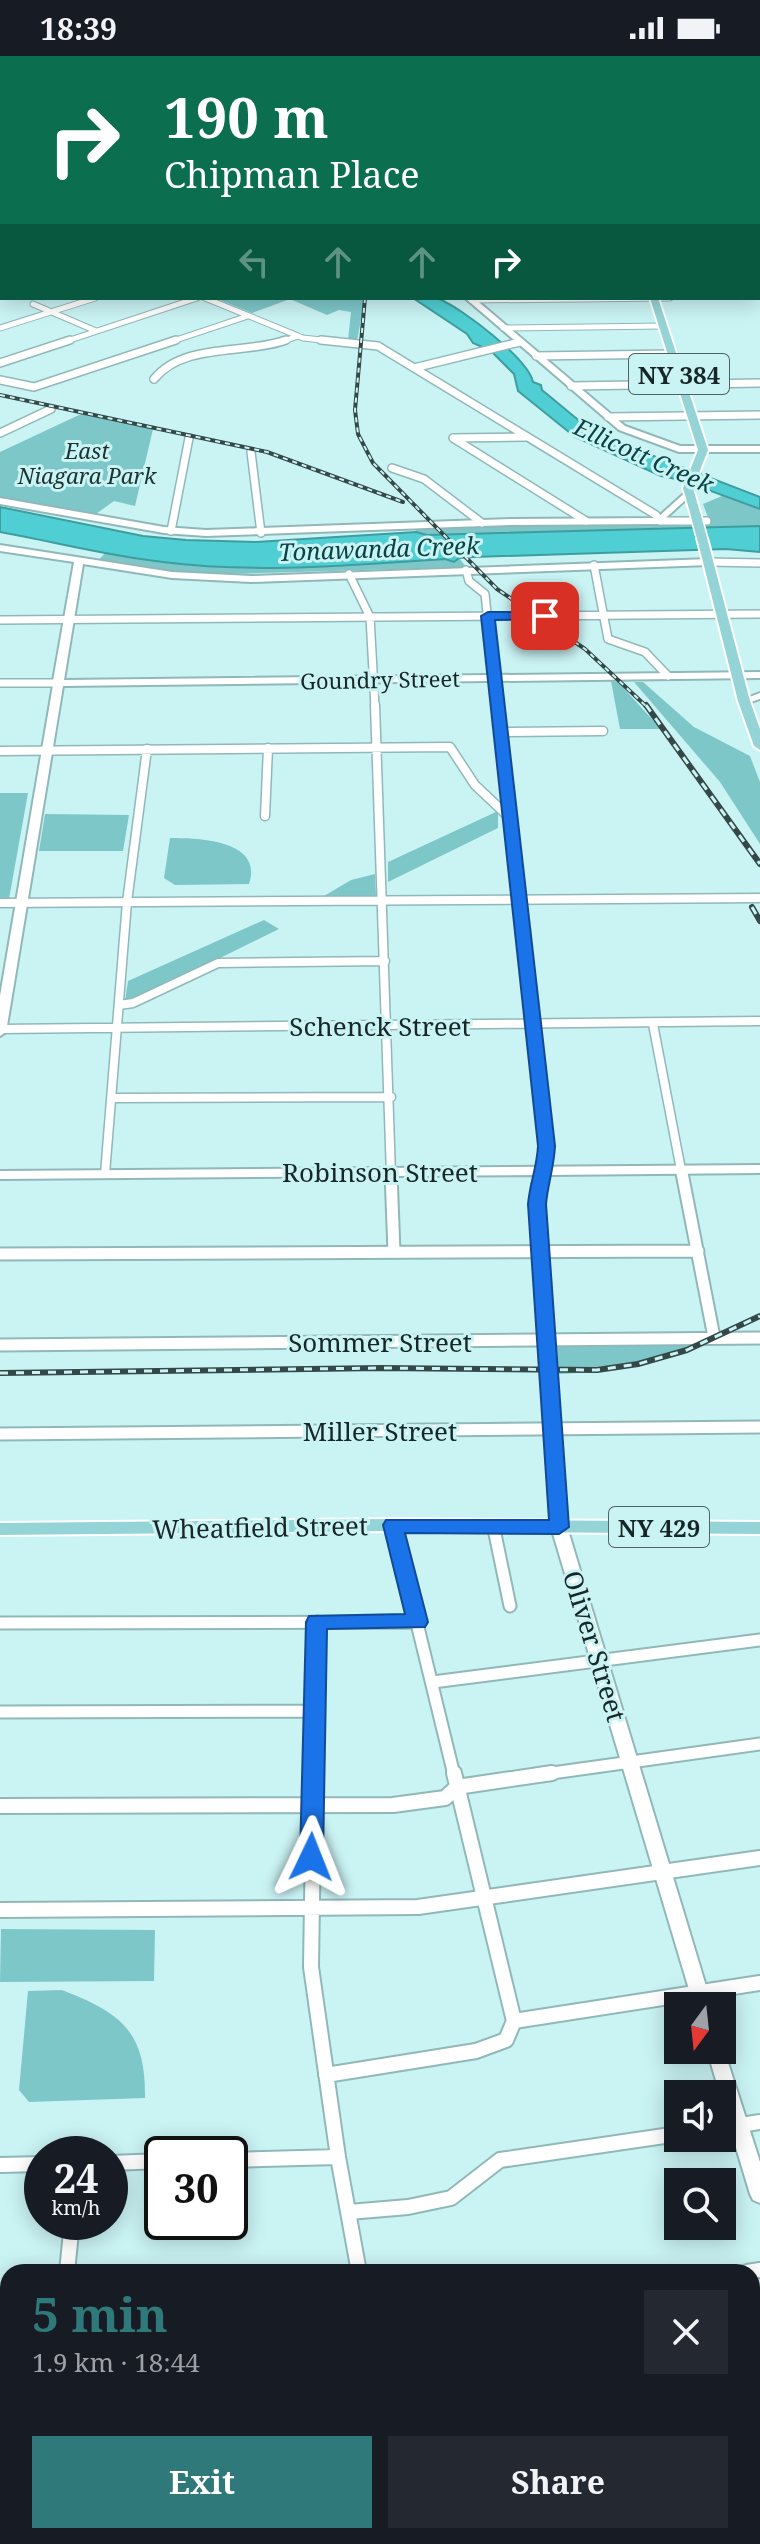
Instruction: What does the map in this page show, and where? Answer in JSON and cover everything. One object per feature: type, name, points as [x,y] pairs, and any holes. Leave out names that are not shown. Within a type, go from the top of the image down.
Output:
[{"type":"main road","name":"NY 384","points":[[655,300],[703,450]]},
{"type":"main road","points":[[703,450],[688,489],[744,701],[760,746]]},
{"type":"main road","name":"Wheatfield Street","points":[[0,1529],[393,1525],[494,1529],[760,1528]]},
{"type":"street","points":[[0,328],[89,300]]},
{"type":"street","points":[[0,363],[191,300]]},
{"type":"street","points":[[210,300],[298,336],[375,345],[656,515],[659,521]]},
{"type":"street","points":[[471,300],[622,428],[665,445],[703,450],[760,449]]},
{"type":"street","points":[[33,304],[96,331]]},
{"type":"street","points":[[0,380],[34,387],[248,316]]},
{"type":"street","points":[[503,328],[663,326]]},
{"type":"street","points":[[154,379],[167,367],[198,355],[256,349],[298,336]]},
{"type":"street","points":[[414,368],[520,342]]},
{"type":"street","points":[[536,356],[673,354]]},
{"type":"street","points":[[571,386],[760,383]]},
{"type":"street","points":[[0,433],[51,409]]},
{"type":"street","points":[[608,417],[760,415]]},
{"type":"street","points":[[527,437],[453,438],[586,521]]},
{"type":"street","points":[[171,531],[189,438]]},
{"type":"street","points":[[251,452],[261,533]]},
{"type":"street","points":[[392,468],[424,479],[482,523]]},
{"type":"street","points":[[659,521],[688,489]]},
{"type":"street","points":[[0,501],[171,531],[261,533],[482,523],[707,521]]},
{"type":"street","points":[[0,548],[78,563],[193,577],[466,570],[707,557],[760,563]]},
{"type":"street","points":[[0,1030],[78,563]]},
{"type":"street","points":[[594,565],[608,639],[645,652],[668,676]]},
{"type":"street","name":"Oliver Street","points":[[466,570],[469,581],[485,593],[520,899],[546,1170],[539,1184],[537,1204],[559,1527],[699,1992]]},
{"type":"street","points":[[349,574],[370,617],[391,1097],[394,1252]]},
{"type":"street","points":[[545,616],[537,597],[554,595],[561,604]]},
{"type":"street","points":[[0,620],[760,614]]},
{"type":"street","name":"Goundry Street","points":[[0,683],[760,675]]},
{"type":"street","points":[[744,701],[760,696]]},
{"type":"street","points":[[502,732],[603,731]]},
{"type":"street","points":[[0,751],[450,747],[475,785],[510,818]]},
{"type":"street","points":[[265,816],[268,748]]},
{"type":"street","points":[[105,1174],[127,902],[147,749]]},
{"type":"street","points":[[0,903],[760,898]]},
{"type":"street","points":[[119,1005],[133,1003],[218,963],[385,961]]},
{"type":"street","name":"Schenck Street","points":[[0,1030],[760,1021]]},
{"type":"street","points":[[653,1024],[714,1337]]},
{"type":"street","points":[[113,1098],[391,1097]]},
{"type":"street","name":"Robinson Street","points":[[0,1175],[760,1169]]},
{"type":"street","points":[[0,1254],[698,1251]]},
{"type":"street","name":"Sommer Street","points":[[0,1345],[760,1338]]},
{"type":"street","name":"Miller Street","points":[[0,1434],[760,1427]]},
{"type":"street","points":[[326,2075],[476,2051],[506,2040],[514,2021],[393,1525]]},
{"type":"street","points":[[494,1529],[510,1606]]},
{"type":"street","points":[[317,1622],[311,1967],[338,2157],[358,2264]]},
{"type":"street","points":[[0,1623],[418,1622]]},
{"type":"street","points":[[433,1682],[760,1640]]},
{"type":"street","points":[[0,1712],[314,1711]]},
{"type":"street","points":[[0,1806],[393,1805],[445,1798],[457,1787],[760,1744]]},
{"type":"street","points":[[0,1910],[418,1907],[760,1858]]},
{"type":"street","points":[[727,1992],[760,1983]]},
{"type":"street","points":[[514,2021],[664,2003]]},
{"type":"street","points":[[736,2125],[760,2122]]},
{"type":"street","points":[[349,2212],[445,2201],[463,2192],[486,2167],[500,2160],[664,2136]]},
{"type":"street","points":[[736,2140],[760,2194]]},
{"type":"street","points":[[248,2160],[338,2157]]},
{"type":"street","points":[[0,2165],[24,2164]]},
{"type":"street","points":[[68,2264],[70,2240]]},
{"type":"green space","points":[[220,300],[287,300],[252,313]]},
{"type":"green space","points":[[292,300],[365,300],[357,341],[348,340],[351,312],[339,310],[327,315]]},
{"type":"green space","name":"East Niagara Park","points":[[81,414],[153,429],[135,506],[114,501],[96,514],[0,498],[0,452]]},
{"type":"green space","points":[[722,496],[760,509],[760,526],[427,535],[416,532],[415,528],[709,520],[703,504]]},
{"type":"green space","points":[[106,552],[194,563],[282,566],[459,558],[466,567],[194,575],[96,563]]},
{"type":"green space","points":[[611,681],[618,682],[661,729],[620,729]]},
{"type":"green space","points":[[634,682],[643,682],[694,727],[750,756],[760,782],[760,844],[720,782]]},
{"type":"green space","points":[[0,793],[28,793],[9,899],[0,899]]},
{"type":"green space","points":[[498,811],[498,828],[388,882],[388,862]]},
{"type":"green space","points":[[45,814],[129,815],[123,851],[39,851]]},
{"type":"green space","points":[[170,838],[211,841],[238,850],[247,858],[251,869],[249,884],[175,885],[164,878]]},
{"type":"green space","points":[[375,874],[376,898],[319,899],[351,880]]},
{"type":"green space","points":[[264,920],[279,929],[133,1001],[125,1001],[128,981]]},
{"type":"green space","points":[[707,1344],[634,1366],[559,1374],[557,1347]]},
{"type":"green space","points":[[1,1929],[155,1930],[154,1981],[0,1982]]},
{"type":"green space","points":[[62,1990],[100,2007],[126,2028],[141,2056],[145,2098],[29,2102],[19,2090],[28,1991]]},
{"type":"water","name":"Ellicott Creek","points":[[416,300],[441,300],[478,323],[507,348],[533,382],[541,385],[542,390],[594,433],[760,497],[760,509],[681,480],[661,476],[575,437],[518,391],[514,374],[491,351],[473,343],[467,334]]},
{"type":"water","name":"Tonawanda Creek","points":[[0,507],[143,536],[256,542],[416,532],[427,535],[760,526],[760,552],[726,549],[474,557],[459,558],[454,562],[445,559],[304,567],[198,566],[122,556],[0,532]]},
{"type":"railway","points":[[365,300],[355,410],[358,434],[373,463],[497,589],[585,649],[647,707]]},
{"type":"railway","points":[[0,395],[267,452],[403,502]]},
{"type":"railway","points":[[646,705],[760,864]]},
{"type":"railway","points":[[752,907],[760,921]]},
{"type":"railway","points":[[0,1373],[381,1368],[597,1370],[638,1364],[687,1350],[760,1316]]},
{"type":"route","points":[[311,1857],[317,1622],[418,1622],[393,1525],[494,1529],[559,1527],[537,1204],[539,1184],[546,1170],[546,1146],[488,616],[545,616]]}]
